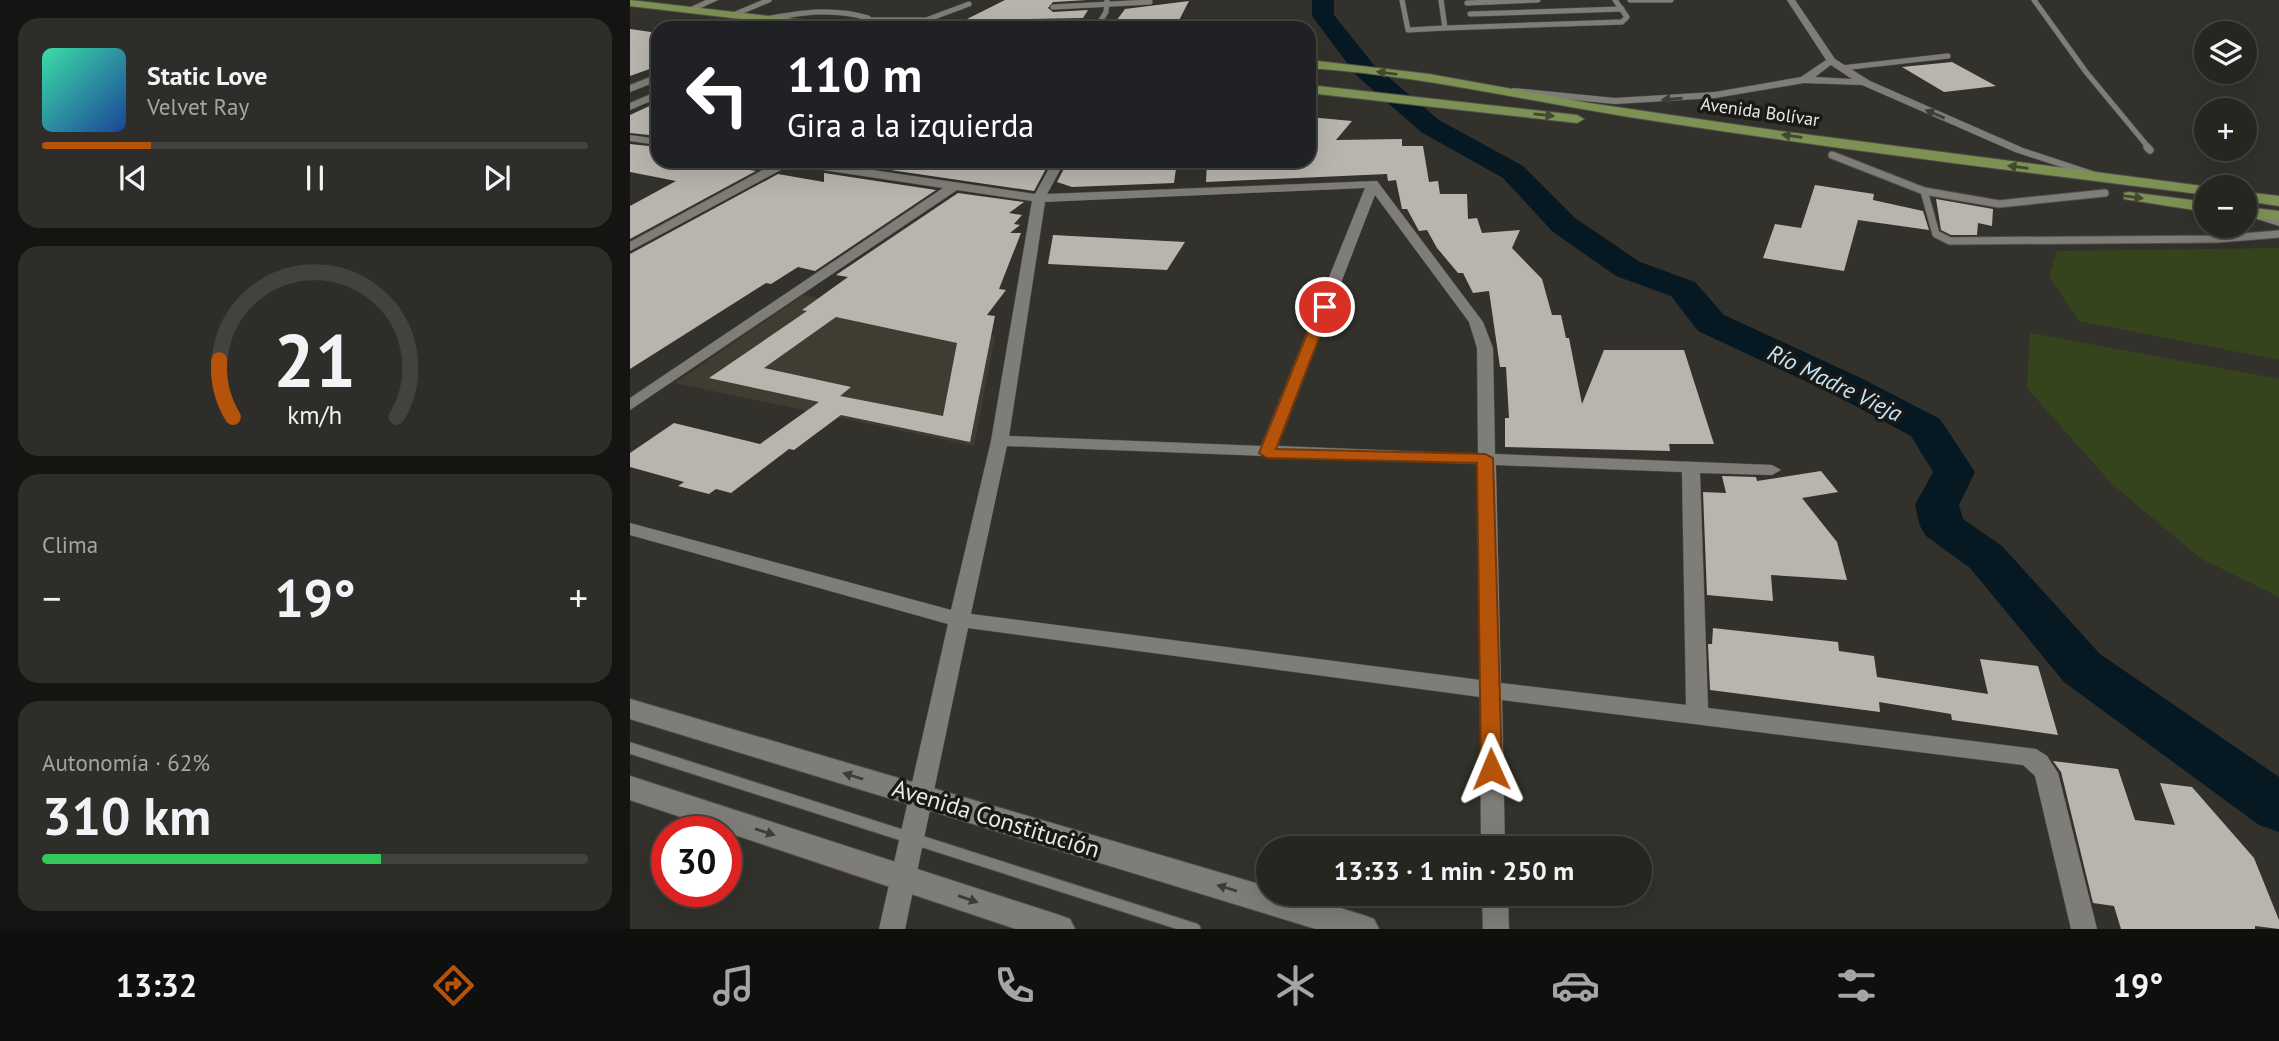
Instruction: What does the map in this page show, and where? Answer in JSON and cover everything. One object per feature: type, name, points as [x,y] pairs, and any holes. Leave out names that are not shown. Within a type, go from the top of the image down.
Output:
[{"type":"main road","points":[[630,3],[733,15],[754,21]]},
{"type":"main road","points":[[630,10],[728,21]]},
{"type":"main road","name":"Avenida Bolívar","points":[[1316,65],[1455,82],[1512,94],[1722,127],[2194,189]]},
{"type":"main road","name":"Avenida Bolívar","points":[[1316,90],[1494,110],[2194,205]]},
{"type":"main road","points":[[1494,110],[1508,104],[1512,94]]},
{"type":"main road","points":[[2257,198],[2279,201]]},
{"type":"main road","points":[[2257,214],[2279,216]]},
{"type":"street","points":[[689,10],[714,0]]},
{"type":"street","points":[[1791,0],[1831,61],[1866,83],[2019,150],[2114,180]]},
{"type":"street","points":[[1804,80],[1831,61]]},
{"type":"street","points":[[630,89],[651,80]]},
{"type":"street","points":[[1493,90],[1615,101],[1715,95],[1804,80],[1866,83]]},
{"type":"street","points":[[630,107],[651,97]]},
{"type":"street","points":[[630,138],[651,141]]},
{"type":"street","points":[[630,247],[774,168]]},
{"type":"street","points":[[834,168],[1040,198],[1373,184]]},
{"type":"street","points":[[892,929],[919,796],[1000,441],[1040,198],[1055,168]]},
{"type":"street","points":[[1267,453],[1373,184]]},
{"type":"street","points":[[1373,184],[1476,322],[1485,348],[1493,836]]},
{"type":"street","points":[[630,405],[954,186]]},
{"type":"street","points":[[2257,215],[2279,222]]},
{"type":"street","points":[[1000,441],[1772,470]]},
{"type":"street","points":[[1691,467],[1698,716]]},
{"type":"street","points":[[630,529],[961,620],[1489,690],[2028,756],[2039,763],[2046,773],[2084,929]]},
{"type":"street","name":"Avenida Constitución","points":[[633,712],[1363,929]]},
{"type":"street","points":[[630,788],[1059,929]]},
{"type":"street","points":[[1495,906],[1496,929]]},
{"type":"lane","points":[[733,15],[769,0]]},
{"type":"lane","points":[[1402,0],[1406,29],[1614,24],[1626,20],[1615,0]]},
{"type":"lane","points":[[1441,0],[1447,26],[1444,28]]},
{"type":"lane","points":[[1474,27],[1466,1],[1538,0]]},
{"type":"lane","points":[[1629,0],[1671,0]]},
{"type":"lane","points":[[2034,0],[2086,72],[2150,150]]},
{"type":"lane","points":[[1100,21],[1106,12],[1107,2]]},
{"type":"lane","points":[[1053,7],[1107,2],[1150,2]]},
{"type":"lane","points":[[783,21],[800,13],[846,11],[870,20],[926,20],[969,4]]},
{"type":"lane","points":[[1470,14],[1622,9]]},
{"type":"lane","points":[[1842,68],[1948,56]]},
{"type":"lane","points":[[1832,155],[1924,191],[1999,204],[2105,193]]},
{"type":"lane","points":[[1924,191],[1936,234],[1950,242],[2218,239],[2279,234]]},
{"type":"lane","points":[[630,748],[1195,929]]},
{"type":"shaded area","points":[[803,295],[995,336],[974,446],[675,383]]},
{"type":"green space","points":[[2279,248],[2279,360],[2079,321],[2049,276],[2057,251]]},
{"type":"green space","points":[[2030,333],[2279,379],[2279,597],[2200,558],[2112,484],[2027,388]]},
{"type":"building","points":[[1005,0],[1087,0],[1053,2],[1048,8],[1053,12],[1088,10],[1083,18],[965,20]]},
{"type":"building","points":[[1189,1],[1179,21],[1116,21],[1125,9]]},
{"type":"building","points":[[630,29],[651,32],[651,68],[630,76]]},
{"type":"building","points":[[1952,62],[1996,86],[1944,92],[1902,67]]},
{"type":"building","points":[[651,105],[651,135],[630,133],[630,115]]},
{"type":"building","points":[[1316,118],[1352,121],[1336,140],[1402,139],[1402,146],[1423,146],[1429,182],[1438,181],[1440,194],[1467,194],[1468,219],[1477,218],[1482,233],[1520,230],[1512,248],[1542,279],[1552,315],[1561,315],[1566,338],[1569,338],[1582,404],[1604,350],[1684,350],[1714,444],[1669,444],[1670,451],[1505,447],[1505,418],[1509,418],[1506,367],[1500,367],[1489,291],[1473,293],[1463,273],[1458,273],[1437,248],[1427,230],[1419,231],[1407,209],[1402,209],[1396,180],[1388,181],[1387,174],[1206,182],[1207,168],[1316,168]]},
{"type":"building","points":[[630,144],[651,146],[651,168],[737,168],[756,171],[630,239],[630,206],[676,181],[630,172]]},
{"type":"building","points":[[877,168],[1046,168],[1034,191]]},
{"type":"building","points":[[1064,168],[1176,168],[1174,183],[1072,187],[1057,182]]},
{"type":"building","points":[[824,173],[936,190],[815,271],[798,267],[771,284],[766,283],[630,369],[630,254],[778,174],[824,182]]},
{"type":"building","points":[[1815,185],[1874,194],[1873,200],[1923,211],[1929,230],[1858,220],[1844,271],[1763,258],[1775,224],[1801,228]]},
{"type":"building","points":[[958,193],[1024,202],[1009,213],[1022,215],[1014,224],[1020,225],[1010,233],[1021,233],[999,289],[1006,290],[987,315],[995,316],[970,442],[841,415],[794,450],[789,449],[731,493],[716,489],[709,494],[678,486],[684,482],[630,467],[630,453],[674,423],[760,444],[819,402],[709,378],[807,311],[802,310],[848,277],[836,275]],"holes":[[[836,317],[957,343],[943,416],[840,396],[851,387],[764,368]]]},
{"type":"building","points":[[1936,199],[1993,209],[1992,226],[1978,223],[1977,235],[1951,235],[1941,230]]},
{"type":"building","points":[[1053,235],[1185,242],[1167,270],[1048,264]]},
{"type":"building","points":[[1821,471],[1838,492],[1802,498],[1837,542],[1847,580],[1771,575],[1773,601],[1707,595],[1703,492],[1726,493],[1722,476],[1756,477],[1757,481]]},
{"type":"building","points":[[1713,628],[1838,642],[1839,651],[1874,656],[1877,677],[1988,694],[1980,659],[2038,666],[2058,735],[1952,720],[1951,714],[1879,702],[1880,712],[1710,690],[1708,644],[1712,644]]},
{"type":"building","points":[[2053,761],[2118,769],[2135,820],[2175,825],[2160,783],[2192,787],[2254,858],[2279,920],[2279,929],[2255,926],[2255,929],[2121,929],[2114,906],[2093,903],[2061,772]]},
{"type":"waterway","name":"Río Madre Vieja","points":[[1323,0],[1323,16],[1365,70],[1430,126],[1513,172],[1564,225],[1628,269],[1683,289],[1711,323],[1849,387],[1926,428],[1954,472],[1937,505],[1942,526],[1986,557],[2039,615],[2082,668],[2279,808]]},
{"type":"route","points":[[1325,307],[1267,453],[1485,458],[1491,769]]}]
